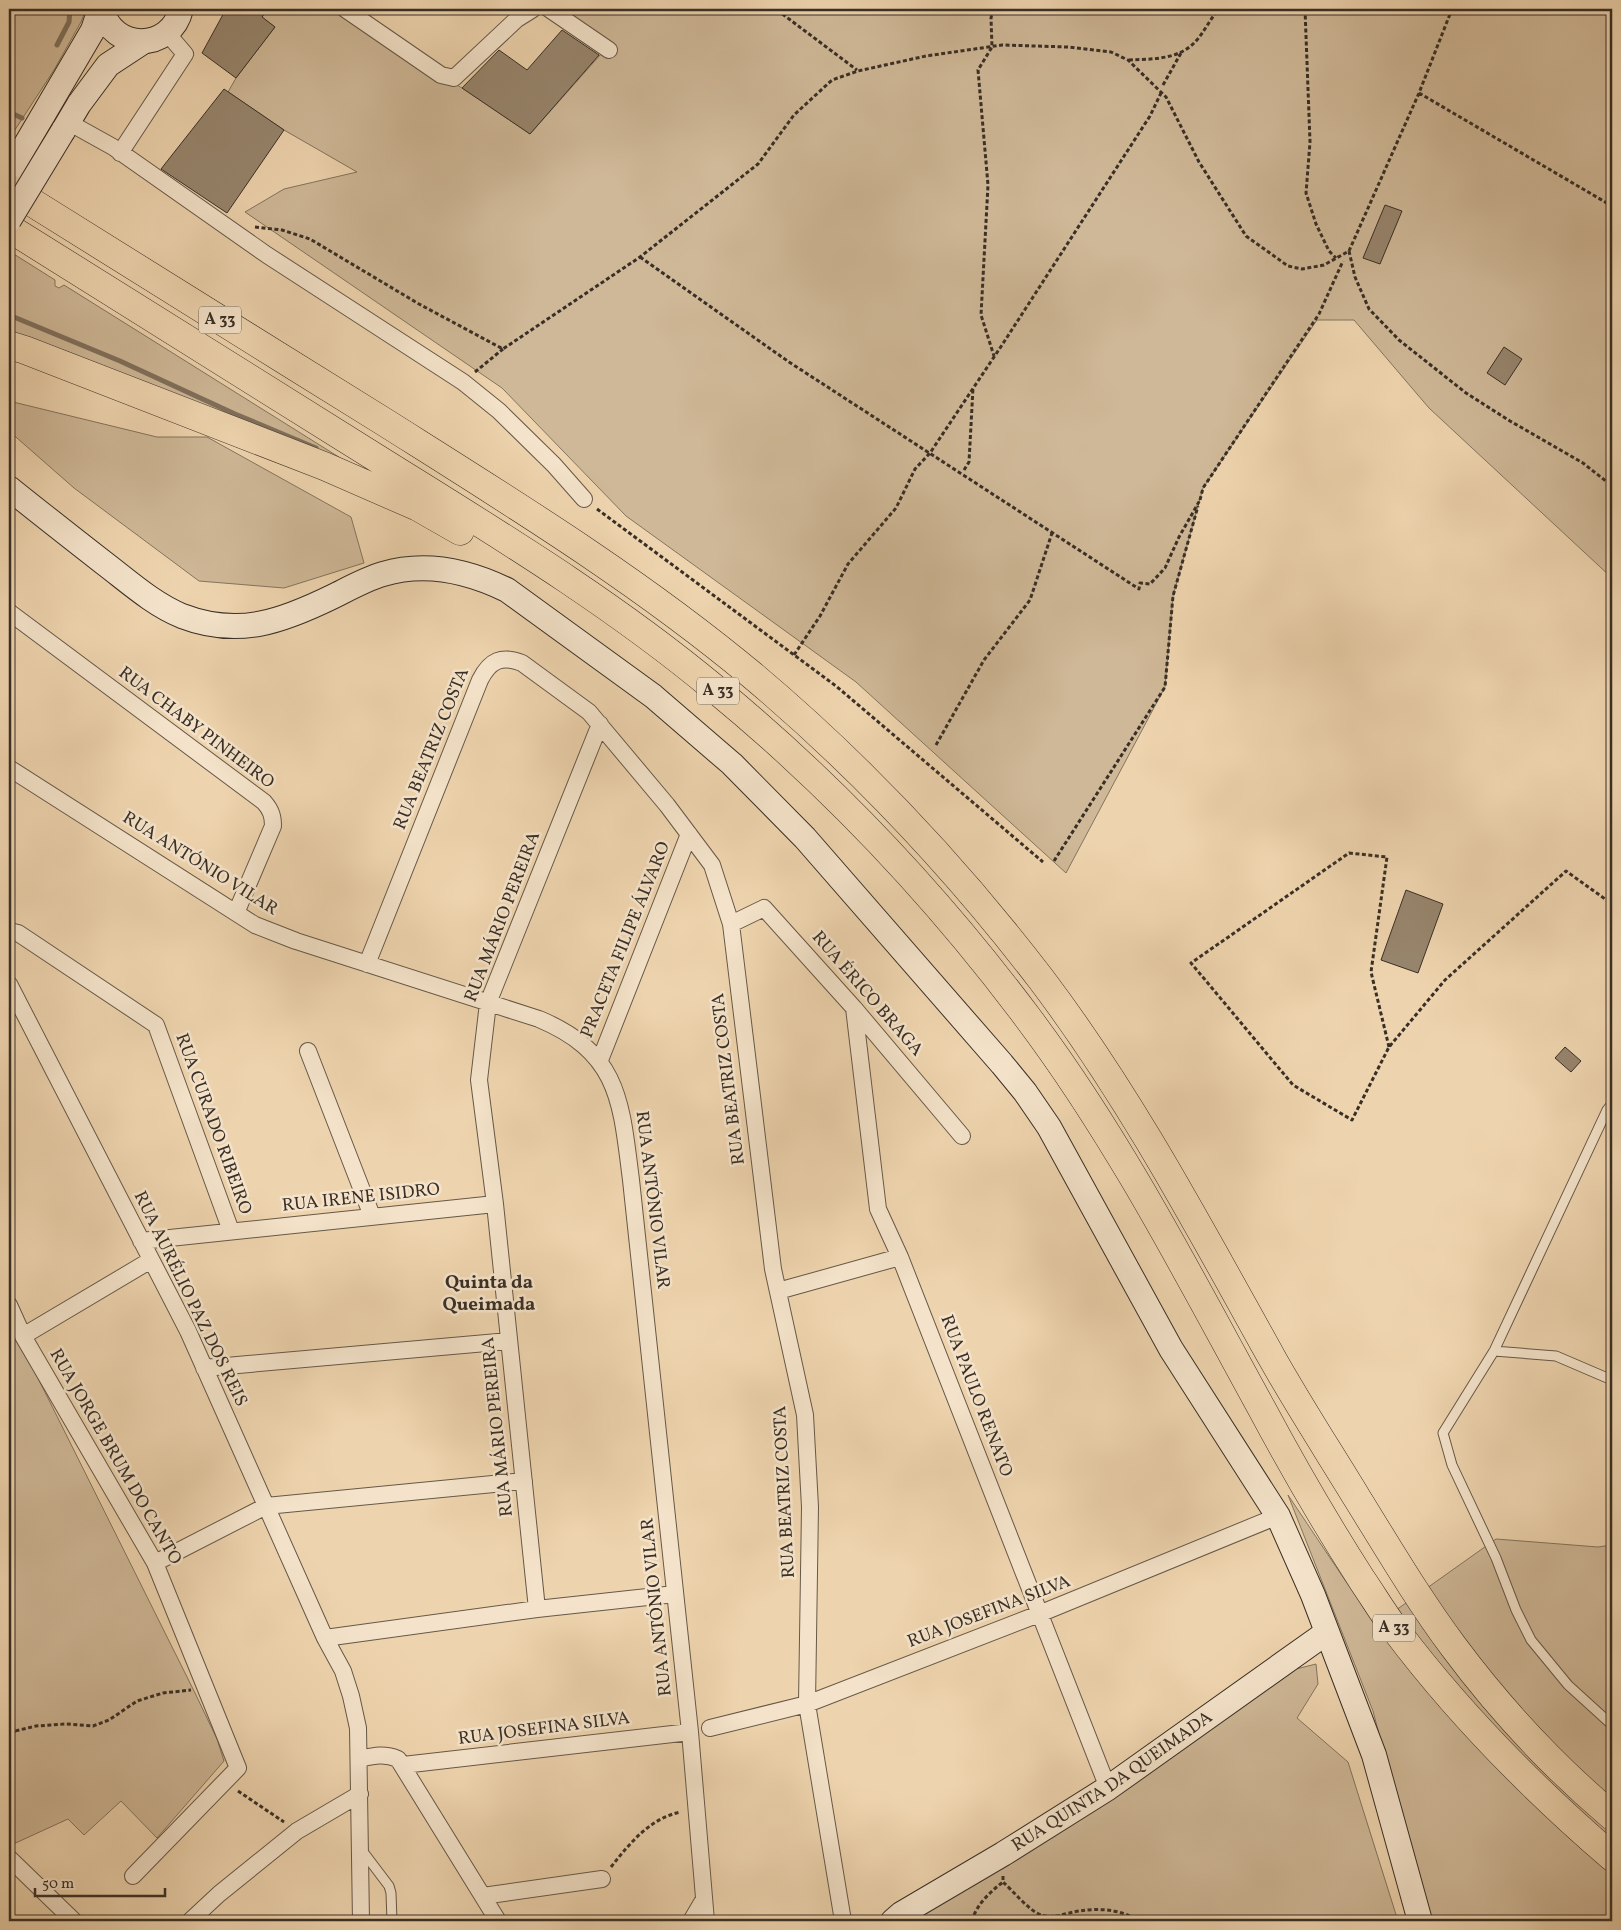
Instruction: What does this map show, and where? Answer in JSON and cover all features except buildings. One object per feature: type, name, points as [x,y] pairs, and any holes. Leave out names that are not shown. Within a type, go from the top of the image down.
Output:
[{"type":"highway","points":[[9,174],[208,299],[432,452]]},
{"type":"highway","name":"A 33","points":[[9,188],[432,452],[585,551],[687,624],[743,668],[805,721],[858,771],[951,869],[1044,983],[1096,1056],[1174,1181],[1277,1366],[1397,1564],[1453,1646],[1517,1724],[1577,1786],[1612,1816]]},
{"type":"highway","name":"A 33","points":[[9,228],[502,536],[593,597],[710,684],[817,778],[867,828],[966,938],[995,975],[1037,1031],[1105,1132],[1177,1254],[1302,1482],[1343,1550],[1393,1626],[1446,1692],[1498,1750],[1555,1808],[1612,1857]]},
{"type":"highway","points":[[9,346],[371,485],[418,508],[529,571],[657,661],[782,764],[860,838],[995,975]]},
{"type":"street","points":[[101,9],[110,27],[119,35],[143,42]]},
{"type":"street","points":[[9,174],[93,30],[101,9]]},
{"type":"street","points":[[9,220],[79,104],[108,65],[143,42],[156,39],[167,32],[176,23],[181,9]]},
{"type":"street","points":[[345,9],[441,75],[454,78],[518,19],[533,9]]},
{"type":"street","points":[[550,9],[610,50]]},
{"type":"street","points":[[120,152],[185,54],[167,32]]},
{"type":"street","points":[[66,126],[120,152],[267,255],[463,382],[513,425],[554,465],[584,499]]},
{"type":"street","points":[[9,488],[144,594],[183,616],[220,625],[267,624],[294,615],[382,574],[418,568],[460,572],[483,578],[507,590],[653,696],[732,764],[777,808],[1025,1092],[1049,1127],[1171,1349],[1278,1516],[1352,1694],[1374,1755],[1420,1921]]},
{"type":"street","name":"RUA CHABY PINHEIRO","points":[[9,612],[264,802],[270,809],[273,817],[273,826],[236,912]]},
{"type":"street","name":"RUA BEATRIZ COSTA","points":[[367,964],[480,680],[491,663],[501,660],[512,658],[522,663],[589,712],[712,865],[731,924],[773,1269],[806,1415],[810,1507],[808,1704],[843,1921]]},
{"type":"street","name":"RUA MÁRIO PEREIRA","points":[[537,1609],[495,1204],[479,1080],[488,1003],[600,724]]},
{"type":"street","name":"RUA ANTÓNIO VILAR","points":[[9,768],[255,925],[273,933],[556,1026],[589,1048],[600,1060],[619,1099],[632,1189],[690,1732],[706,1921]]},
{"type":"street","name":"PRACETA FILIPE ÁLVARO","points":[[600,1060],[689,834]]},
{"type":"street","name":"RUA ÉRICO BRAGA","points":[[731,924],[764,908],[854,1008],[962,1136]]},
{"type":"street","name":"RUA CURADO RIBEIRO","points":[[9,930],[18,933],[156,1025],[231,1231]]},
{"type":"street","name":"RUA AURÉLIO PAZ DOS REIS","points":[[9,984],[188,1331],[325,1638],[343,1671],[358,1728],[361,1921]]},
{"type":"street","name":"RUA PAULO RENATO","points":[[854,1008],[878,1210],[900,1257],[1108,1788]]},
{"type":"street","points":[[308,1051],[372,1216]]},
{"type":"street","name":"RUA IRENE ISIDRO","points":[[141,1241],[495,1204]]},
{"type":"street","points":[[778,1291],[900,1257]]},
{"type":"street","points":[[24,1336],[151,1260]]},
{"type":"street","name":"RUA JORGE BRUM DO CANTO","points":[[9,1305],[24,1336],[155,1563],[238,1768],[133,1876]]},
{"type":"street","points":[[204,1368],[509,1341]]},
{"type":"street","points":[[155,1563],[266,1506],[524,1481]]},
{"type":"street","name":"RUA JOSEFINA SILVA","points":[[710,1728],[808,1704],[1039,1614],[1278,1516]]},
{"type":"street","points":[[325,1638],[537,1609],[675,1594]]},
{"type":"street","name":"RUA QUINTA DA QUEIMADA","points":[[893,1921],[901,1914],[1003,1854],[1108,1788],[1326,1633]]},
{"type":"street","name":"RUA JOSEFINA SILVA","points":[[403,1766],[690,1732]]},
{"type":"street","points":[[359,1759],[389,1755],[398,1759],[498,1921]]},
{"type":"street","points":[[190,1921],[219,1894],[297,1831],[360,1794]]},
{"type":"street","points":[[9,1858],[74,1921]]},
{"type":"street","points":[[483,1896],[602,1879]]},
{"type":"street","points":[[691,1921],[704,1899]]},
{"type":"lane","points":[[1612,1104],[1603,1119],[1494,1351],[1442,1433],[1452,1465],[1496,1558],[1516,1610],[1531,1640],[1568,1685],[1612,1725]]},
{"type":"lane","points":[[1494,1351],[1556,1356],[1612,1380]]},
{"type":"lane","points":[[360,1848],[389,1886],[392,1921]]},
{"type":"path","points":[[757,9],[781,14],[858,71]]},
{"type":"path","points":[[993,9],[991,18],[992,47],[978,70],[988,185],[981,314],[994,357]]},
{"type":"path","points":[[1128,60],[1156,58],[1181,53],[1194,44],[1219,9]]},
{"type":"path","points":[[1305,9],[1310,142],[1306,193],[1316,224],[1329,251],[1336,258]]},
{"type":"path","points":[[1452,9],[1418,93],[1349,251],[1355,277],[1369,309],[1399,340],[1466,393],[1583,463],[1612,486]]},
{"type":"path","points":[[463,382],[503,349],[640,257],[758,164],[794,115],[832,80],[858,71],[926,56],[1002,45],[1068,46],[1111,52],[1128,60],[1166,97],[1199,162],[1246,236],[1288,266],[1302,269],[1324,265],[1349,251]]},
{"type":"path","points":[[1163,85],[1181,53]]},
{"type":"path","points":[[794,655],[820,616],[848,564],[896,508],[915,469],[930,453],[974,388],[1150,116],[1161,93]]},
{"type":"path","points":[[1418,93],[1612,206]]},
{"type":"path","points":[[227,227],[250,226],[282,230],[310,239],[419,304],[503,349]]},
{"type":"path","points":[[640,257],[789,362],[1139,589],[1140,583],[1150,584],[1165,568],[1179,537],[1200,500]]},
{"type":"path","points":[[1054,861],[1165,687],[1173,596],[1203,488],[1319,314],[1343,262]]},
{"type":"path","points":[[964,470],[969,462],[974,388]]},
{"type":"path","points":[[584,499],[836,686],[1043,862]]},
{"type":"path","points":[[936,745],[984,660],[1030,600],[1052,533]]},
{"type":"path","points":[[1389,1047],[1371,972],[1387,857],[1349,853],[1191,963],[1293,1085],[1352,1120],[1389,1047],[1445,980],[1566,871],[1612,904]]},
{"type":"path","points":[[9,1737],[15,1731],[36,1726],[66,1724],[93,1726],[109,1720],[137,1701],[163,1692],[206,1689]]},
{"type":"path","points":[[9,1720],[15,1731]]},
{"type":"path","points":[[225,1782],[297,1831]]},
{"type":"path","points":[[602,1879],[643,1831],[661,1818],[697,1811]]},
{"type":"path","points":[[1003,1854],[1003,1882],[1037,1913],[1050,1917],[1079,1911],[1098,1910],[1119,1912],[1138,1921]]},
{"type":"path","points":[[972,1921],[974,1911],[992,1890],[1003,1882]]},
{"type":"shaded area","points":[[9,9],[86,9],[81,22],[54,70],[9,139]]},
{"type":"shaded area","points":[[268,9],[329,9],[462,88],[530,134],[601,54],[542,9],[1612,9],[1612,578],[1429,408],[1354,320],[1317,320],[1203,488],[1173,596],[1165,687],[1066,873],[856,682],[626,516],[502,388],[245,212],[284,189],[357,172],[284,130],[228,92],[236,78],[275,27],[262,17]]},
{"type":"shaded area","points":[[9,251],[55,280],[55,286],[59,288],[64,285],[350,464],[9,335]]},
{"type":"shaded area","points":[[9,401],[157,437],[207,437],[351,517],[364,563],[284,588],[199,581],[74,488],[9,431]]},
{"type":"shaded area","points":[[9,1320],[195,1693],[217,1739],[224,1761],[157,1838],[121,1801],[84,1835],[68,1819],[9,1846]]},
{"type":"shaded area","points":[[1288,1495],[1375,1625],[1496,1539],[1598,1547],[1612,1545],[1612,1921],[1428,1921],[1373,1711]]},
{"type":"shaded area","points":[[1316,1664],[1318,1684],[1297,1718],[1348,1762],[1398,1921],[908,1921],[1292,1670]]},
{"type":"waterway","points":[[57,45],[69,22],[70,9]]},
{"type":"waterway","points":[[9,112],[22,118]]},
{"type":"waterway","points":[[9,315],[120,361],[235,414],[316,448]]},
{"type":"district","name":"Quinta da Queimada","points":[[489,1294]]}]
